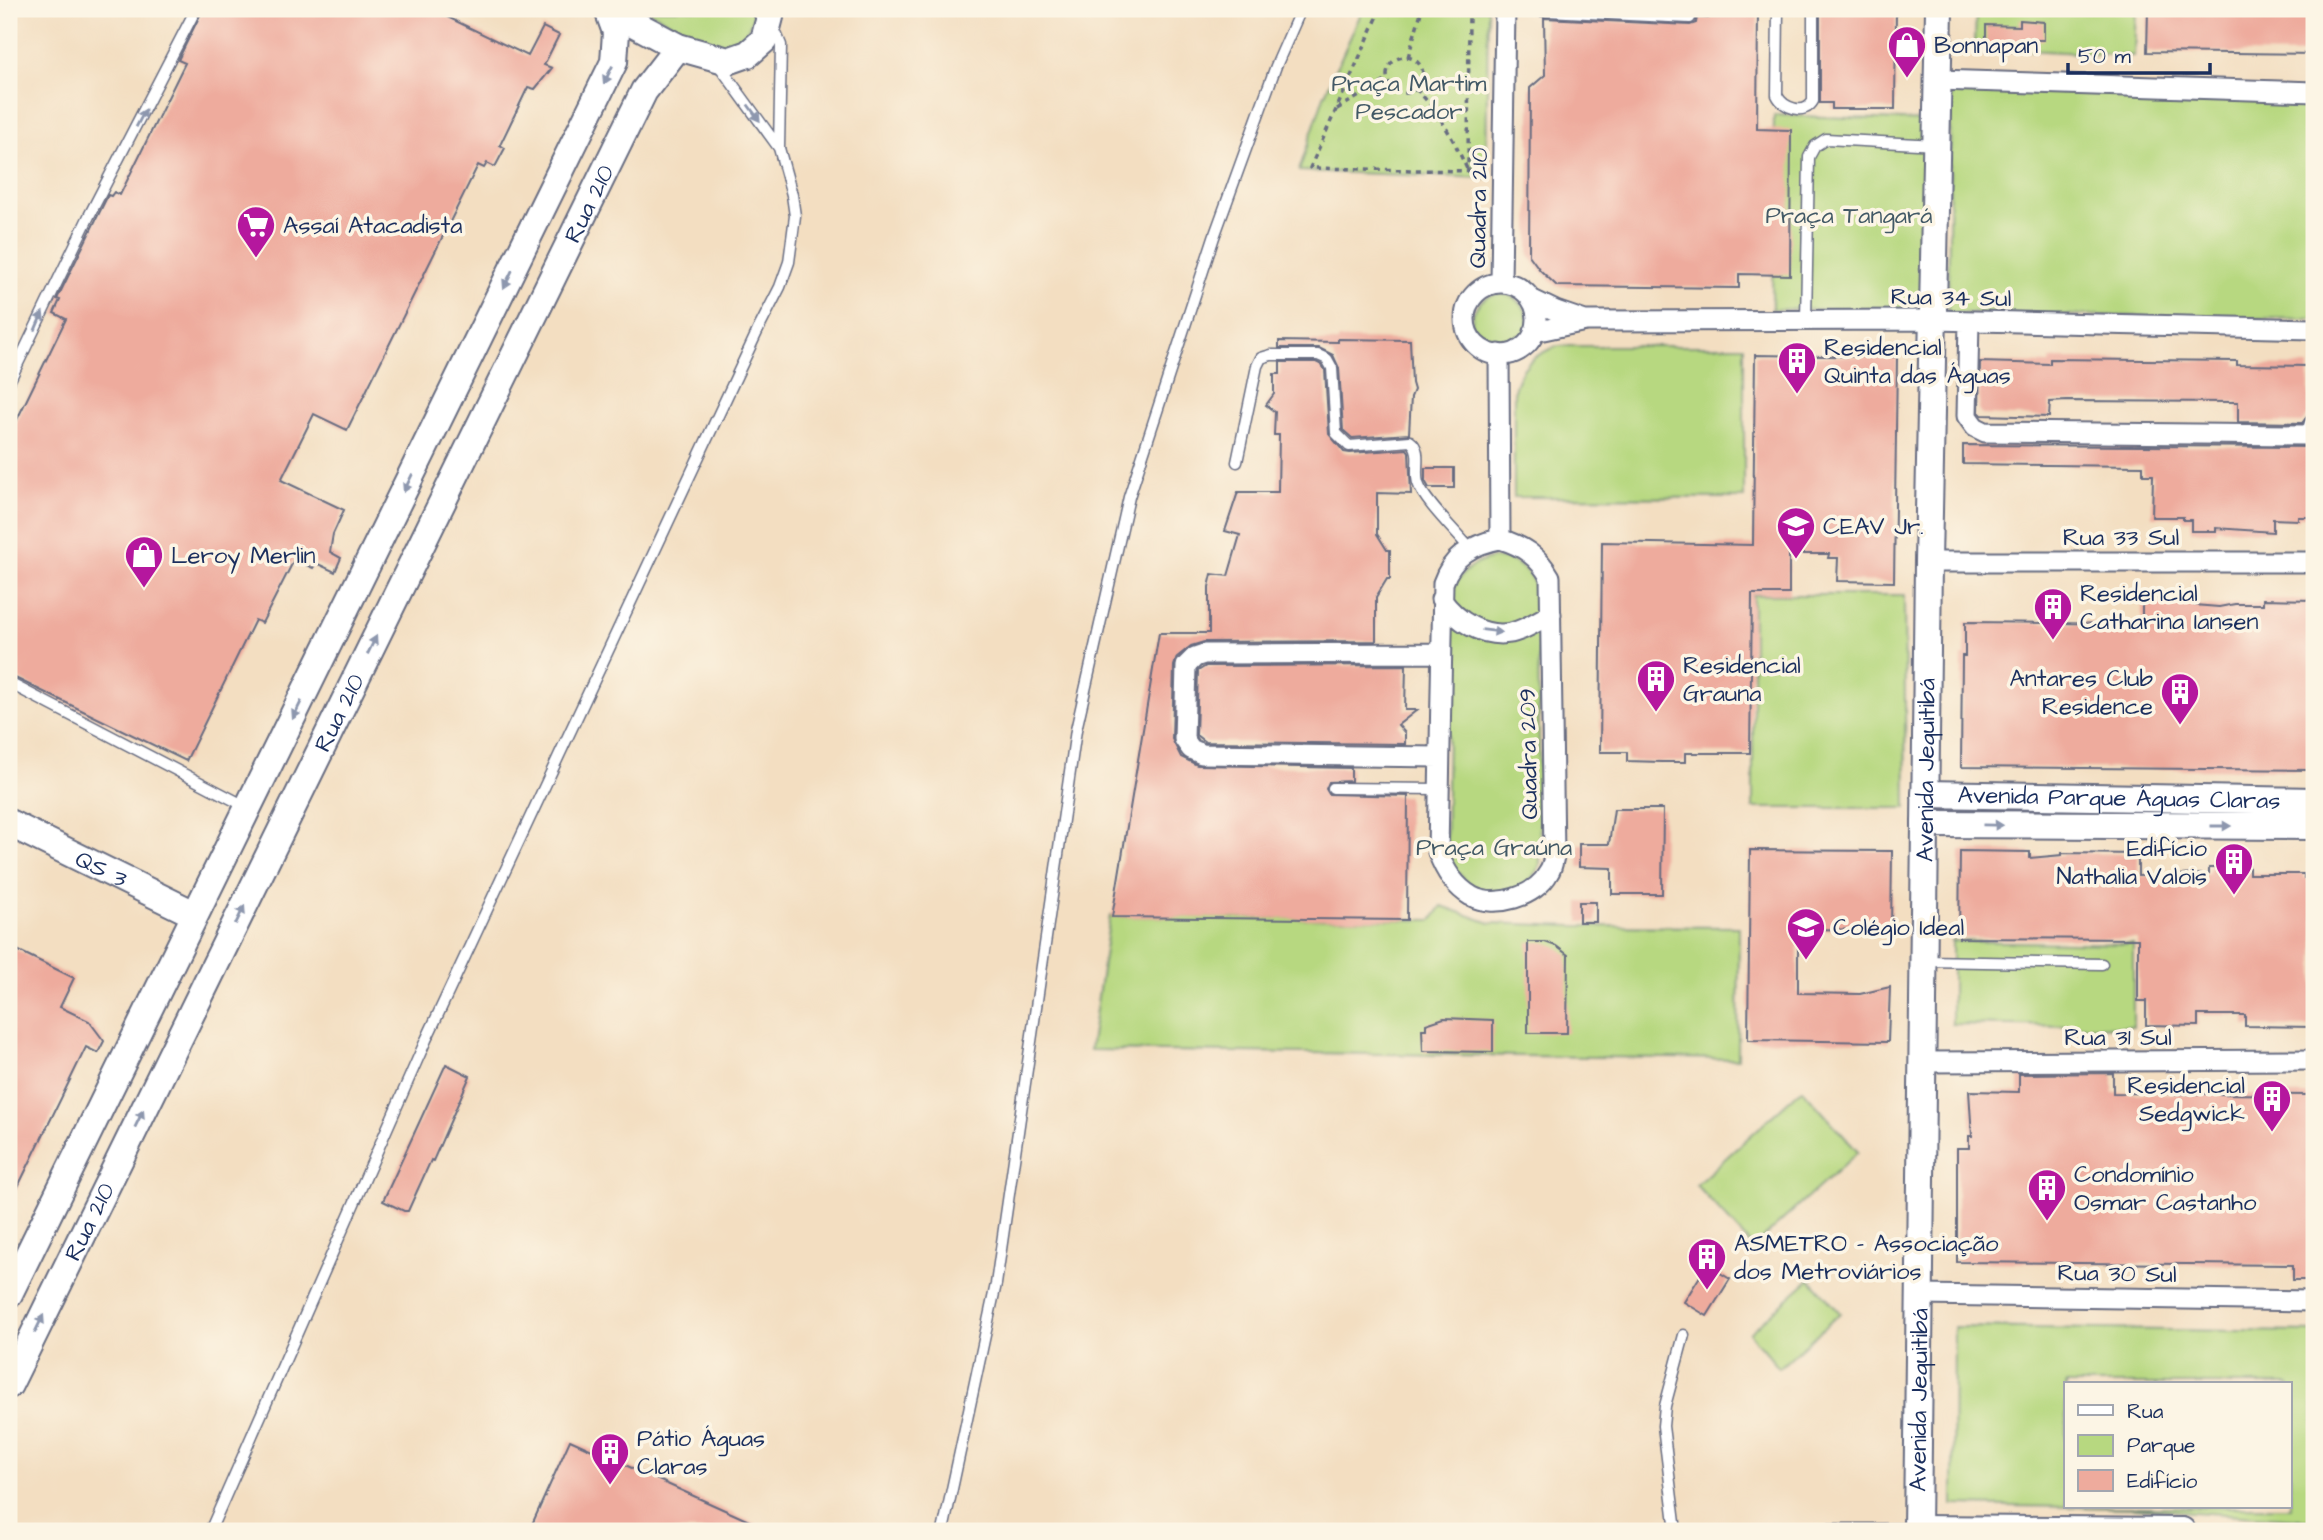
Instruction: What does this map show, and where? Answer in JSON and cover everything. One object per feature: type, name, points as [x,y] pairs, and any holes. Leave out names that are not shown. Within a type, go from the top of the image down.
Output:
[{"type":"main road","points":[[608,9],[677,47],[728,61],[748,54],[764,40],[768,13]]},
{"type":"main road","name":"Rua 210","points":[[9,1294],[614,62],[616,32],[608,9]]},
{"type":"main road","name":"Avenida Jequitibá","points":[[1917,1530],[1928,562],[1939,9]]},
{"type":"main road","name":"Rua 210","points":[[9,1385],[644,91],[677,47]]},
{"type":"main road","name":"Avenida Parque Águas Claras","points":[[1925,794],[2314,801]]},
{"type":"main road","points":[[2027,825],[2028,797]]},
{"type":"main road","name":"QS 3","points":[[9,823],[194,914]]},
{"type":"main road","name":"Avenida Parque Águas Claras","points":[[1925,824],[2314,826]]},
{"type":"main road","points":[[1917,1530],[2182,1531]]},
{"type":"street","name":"Quadra 210","points":[[1501,282],[1505,9]]},
{"type":"street","points":[[1938,80],[2314,92]]},
{"type":"street","points":[[1489,284],[1513,284],[1531,299],[1537,322],[1534,332],[1520,349],[1499,355],[1476,345],[1465,323],[1465,311],[1478,290],[1489,284]]},
{"type":"street","name":"Rua 34 Sul","points":[[1531,299],[1586,321]]},
{"type":"street","name":"Rua 34 Sul","points":[[1534,332],[1586,321],[1933,320],[2314,329]]},
{"type":"street","points":[[1969,321],[1967,416],[1975,427],[1984,432],[2306,435],[2312,431],[2314,425]]},
{"type":"street","points":[[2314,329],[2314,337]]},
{"type":"street","points":[[1499,355],[1500,539]]},
{"type":"street","name":"Quadra 209","points":[[1500,539],[1529,551],[1542,563],[1550,577],[1554,856],[1550,872],[1541,883],[1526,894],[1511,900],[1496,901],[1472,896],[1459,887],[1443,865],[1438,852],[1440,653],[1441,599],[1447,571],[1457,557],[1470,549],[1486,541],[1500,539]]},
{"type":"street","name":"Rua 33 Sul","points":[[1928,562],[2314,562]]},
{"type":"street","points":[[1441,599],[1452,614],[1469,626],[1489,632],[1512,633],[1551,614]]},
{"type":"street","points":[[1439,757],[1202,754],[1191,749],[1184,740],[1186,666],[1195,657],[1205,654],[1440,653]]},
{"type":"street","name":"Rua 31 Sul","points":[[1922,1062],[2314,1060]]},
{"type":"street","name":"Rua 30 Sul","points":[[1920,1295],[2314,1301]]},
{"type":"lane","points":[[9,382],[89,216],[196,9]]},
{"type":"lane","points":[[943,1531],[996,1284],[1076,730],[1129,497],[1214,237],[1276,65],[1301,9]]},
{"type":"lane","points":[[1505,9],[1690,18]]},
{"type":"lane","points":[[1778,9],[1777,95],[1787,107],[1804,110],[1810,107],[1813,101],[1813,9]]},
{"type":"lane","points":[[210,1531],[426,1040],[780,287],[789,262],[794,216],[792,195],[779,148],[781,46],[768,13]]},
{"type":"lane","points":[[713,58],[779,148]]},
{"type":"lane","points":[[1806,321],[1809,157],[1815,145],[1826,139],[1937,145]]},
{"type":"lane","points":[[1237,463],[1256,366],[1261,358],[1271,355],[1318,355],[1327,359],[1332,368],[1336,433],[1349,446],[1410,441],[1415,444],[1417,479],[1422,493],[1470,549]]},
{"type":"lane","points":[[9,683],[249,808]]},
{"type":"lane","points":[[1333,788],[1439,789]]},
{"type":"lane","points":[[1924,961],[2102,964]]},
{"type":"lane","points":[[1676,1531],[1663,1426],[1665,1406],[1685,1335]]},
{"type":"lane","points":[[1755,1531],[1917,1530]]},
{"type":"path","points":[[1381,9],[1310,168],[1468,171],[1503,167]]},
{"type":"path","points":[[1408,57],[1422,9]]},
{"type":"path","points":[[1468,171],[1469,9]]},
{"type":"path","points":[[1400,57],[1408,57],[1421,66],[1421,83],[1408,93],[1399,93],[1387,80],[1388,66],[1400,57]]},
{"type":"path","points":[[1337,109],[1387,80]]},
{"type":"path","points":[[1416,89],[1435,108],[1468,171]]},
{"type":"green space","points":[[645,9],[754,11],[749,28],[742,38],[725,46],[697,37]]},
{"type":"green space","name":"Praça Martim Pescador","points":[[1363,9],[1488,9],[1486,178],[1299,171],[1324,96]]},
{"type":"green space","points":[[1976,9],[2136,9],[2134,56],[1975,47]]},
{"type":"green space","points":[[1951,90],[2314,96],[2314,319],[1948,313]]},
{"type":"green space","name":"Praça Tangará","points":[[1774,115],[1926,121],[1925,311],[1772,309]]},
{"type":"green space","points":[[1500,294],[1511,296],[1520,302],[1526,311],[1526,333],[1520,342],[1511,348],[1500,350],[1489,348],[1480,342],[1474,333],[1472,322],[1474,311],[1480,302],[1489,296]]},
{"type":"green space","points":[[1558,346],[1744,346],[1744,498],[1514,497],[1514,390],[1520,374],[1529,362]]},
{"type":"green space","name":"Praça Graúna","points":[[1494,558],[1519,565],[1530,577],[1537,593],[1540,865],[1529,881],[1515,890],[1479,894],[1446,861],[1450,595],[1467,570]]},
{"type":"green space","points":[[1753,595],[1904,595],[1906,808],[1753,808]]},
{"type":"green space","points":[[1442,906],[1490,923],[1739,927],[1738,1059],[1090,1050],[1110,916],[1432,920]]},
{"type":"green space","points":[[1952,941],[2133,944],[2133,1027],[1952,1024]]},
{"type":"green space","points":[[1802,1089],[1858,1152],[1753,1247],[1696,1185]]},
{"type":"green space","points":[[1810,1279],[1840,1313],[1779,1368],[1749,1333]]},
{"type":"green space","points":[[1954,1327],[2314,1332],[2314,1520],[2134,1508],[2292,1508],[2292,1382],[2064,1382],[2064,1507],[1953,1505]]},
{"type":"building","name":"Assaí Atacadista","points":[[203,9],[431,9],[528,56],[543,27],[559,35],[544,65],[552,68],[535,89],[528,87],[500,145],[505,148],[495,167],[487,163],[484,168],[478,165],[347,430],[314,414],[281,480],[344,510],[333,534],[330,552],[341,558],[335,572],[316,563],[313,568],[294,560],[262,623],[255,620],[186,761],[9,675],[9,436],[66,319],[54,313],[60,300],[57,299],[108,195],[111,196],[114,192],[120,195],[185,63],[178,60]]},
{"type":"building","points":[[1707,9],[1758,9],[1757,129],[1791,130],[1790,275],[1739,274],[1739,288],[1557,286],[1529,255],[1530,88],[1545,75],[1544,18],[1690,25],[1696,23],[1697,17],[1708,18]]},
{"type":"building","points":[[1820,9],[1896,9],[1895,109],[1832,109],[1832,103],[1820,103]]},
{"type":"building","points":[[2148,9],[2314,9],[2314,54],[2147,52]]},
{"type":"building","points":[[2020,20],[2044,22],[2044,40],[2020,40],[2020,52],[1986,52],[1986,25],[2020,26]]},
{"type":"building","points":[[1338,339],[1410,340],[1414,390],[1411,397],[1409,434],[1352,438],[1343,430],[1339,368],[1333,355],[1319,348],[1279,348],[1279,341],[1338,342]]},
{"type":"building","points":[[1755,355],[1897,357],[1894,582],[1837,581],[1838,558],[1828,558],[1829,554],[1789,554],[1789,594],[1752,594],[1750,753],[1685,753],[1685,762],[1662,762],[1627,761],[1627,752],[1600,752],[1602,542],[1753,545]]},
{"type":"building","points":[[2050,359],[2237,361],[2237,365],[2309,366],[2309,414],[2302,423],[2238,422],[2238,402],[2050,402],[2049,417],[1982,415],[1979,412],[1980,362],[2050,364]]},
{"type":"building","points":[[1280,362],[1316,362],[1322,365],[1325,370],[1329,434],[1344,452],[1407,449],[1409,452],[1411,494],[1377,493],[1377,534],[1387,550],[1390,550],[1390,579],[1387,579],[1376,597],[1376,641],[1204,642],[1191,646],[1177,657],[1174,666],[1172,739],[1181,757],[1197,765],[1351,768],[1351,781],[1329,782],[1326,789],[1329,794],[1408,796],[1407,920],[1112,917],[1159,633],[1209,633],[1209,587],[1212,574],[1228,576],[1240,535],[1225,531],[1238,492],[1278,492],[1279,435],[1274,435],[1275,412],[1266,405],[1274,394],[1274,374],[1280,374]]},
{"type":"building","points":[[1963,445],[2314,447],[2312,517],[2298,517],[2298,520],[2273,519],[2273,532],[2216,528],[2216,531],[2191,531],[2191,520],[2183,520],[2183,517],[2152,517],[2153,475],[2143,475],[2143,466],[1963,464]]},
{"type":"building","points":[[1425,468],[1454,468],[1454,488],[1429,488],[1425,481]]},
{"type":"building","points":[[2142,599],[2193,599],[2194,605],[2219,607],[2263,604],[2263,599],[2314,600],[2314,770],[1961,767],[1965,622],[2142,624]]},
{"type":"building","points":[[1406,665],[1405,710],[1417,710],[1398,725],[1405,733],[1405,744],[1205,742],[1196,735],[1198,671],[1206,666]]},
{"type":"building","points":[[1614,809],[1663,809],[1662,894],[1612,894],[1612,868],[1579,867],[1579,844],[1609,844]]},
{"type":"building","points":[[1750,850],[1892,851],[1891,930],[1798,929],[1798,993],[1860,994],[1890,987],[1888,1042],[1748,1040]]},
{"type":"building","points":[[1960,851],[2030,852],[2030,858],[2062,853],[2138,854],[2138,876],[2209,874],[2209,868],[2218,868],[2218,858],[2249,859],[2249,874],[2304,874],[2304,878],[2314,878],[2314,1027],[2245,1026],[2245,1015],[2198,1015],[2198,1026],[2146,1025],[2146,1001],[2138,1001],[2138,939],[1959,938]]},
{"type":"building","points":[[1579,902],[1596,902],[1596,922],[1579,922]]},
{"type":"building","points":[[1528,942],[1545,942],[1568,955],[1567,1033],[1528,1033]]},
{"type":"building","points":[[9,946],[74,978],[60,1007],[89,1021],[104,1041],[98,1053],[86,1047],[9,1205]]},
{"type":"building","points":[[1444,1018],[1493,1020],[1493,1052],[1423,1051],[1422,1029],[1426,1029],[1426,1024]]},
{"type":"building","points":[[446,1064],[470,1076],[433,1161],[431,1160],[408,1211],[404,1211],[383,1201]]},
{"type":"building","points":[[2113,1073],[2113,1093],[2314,1095],[2314,1265],[2308,1265],[2307,1280],[2293,1280],[2293,1265],[1957,1262],[1957,1148],[1969,1148],[1969,1136],[1972,1136],[1969,1091],[2019,1092],[2019,1074]]},
{"type":"building","name":"ASMETRO - Associação dos Metroviários","points":[[1707,1265],[1730,1279],[1707,1316],[1684,1302]]},
{"type":"building","name":"Pátio Águas Claras","points":[[570,1440],[771,1531],[529,1531]]},
{"type":"place","name":"Bonnapan","points":[[1907,79]]},
{"type":"place","name":"Assaí Atacadista","points":[[256,259]]},
{"type":"place","name":"Residencial Quinta das Águas","points":[[1797,395]]},
{"type":"place","name":"CEAV Jr.","points":[[1796,560]]},
{"type":"place","name":"Leroy Merlin","points":[[144,589]]},
{"type":"place","name":"Residencial Catharina Iansen","points":[[2053,641]]},
{"type":"place","name":"Residencial Grauna","points":[[1656,713]]},
{"type":"place","name":"Antares Club Residence","points":[[2180,726]]},
{"type":"place","name":"Edifício Nathalia Valois","points":[[2234,896]]},
{"type":"place","name":"Colégio Ideal","points":[[1806,961]]},
{"type":"place","name":"Residencial Sedgwick","points":[[2272,1133]]},
{"type":"place","name":"Condomínio Osmar Castanho","points":[[2047,1222]]},
{"type":"place","name":"ASMETRO - Associação dos Metroviários","points":[[1707,1291]]},
{"type":"place","name":"Pátio Águas Claras","points":[[610,1486]]}]
